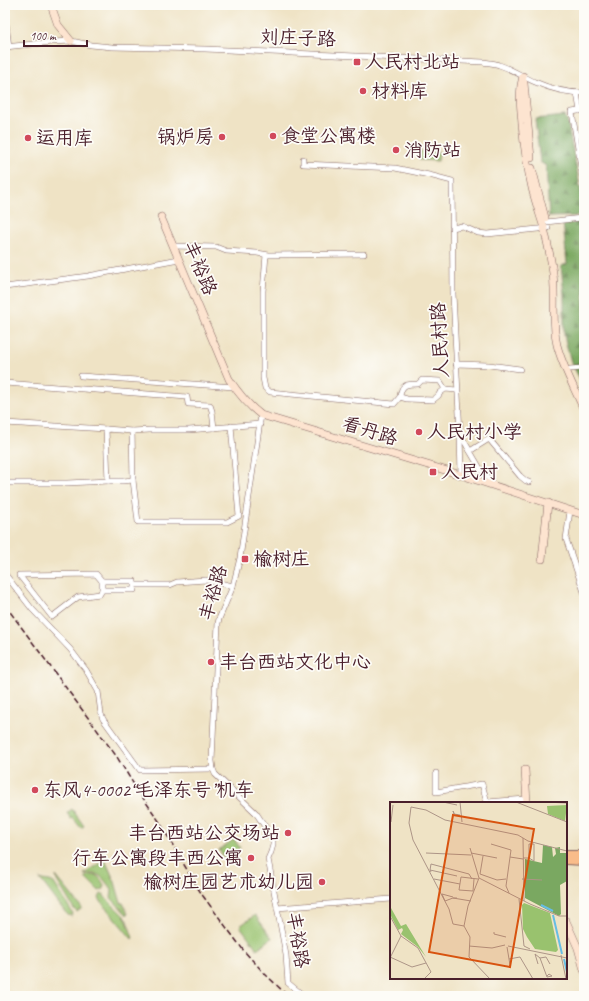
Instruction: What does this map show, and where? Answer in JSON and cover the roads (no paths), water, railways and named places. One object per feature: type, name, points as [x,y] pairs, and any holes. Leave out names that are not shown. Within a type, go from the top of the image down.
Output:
[{"type":"main road","points":[[567,855],[584,855]]},
{"type":"main road","points":[[567,860],[584,861]]},
{"type":"street","points":[[51,5],[58,25],[70,42]]},
{"type":"street","points":[[5,16],[7,47]]},
{"type":"street","name":"刘庄子路","points":[[7,47],[52,42],[70,42],[112,47],[483,62],[498,64],[548,87],[584,93]]},
{"type":"street","points":[[523,76],[530,157],[558,278],[560,338],[562,349],[584,400]]},
{"type":"street","points":[[577,93],[582,111],[572,112],[584,185]]},
{"type":"street","name":"人民村路","points":[[303,159],[303,164],[395,168],[452,180],[453,294],[460,434],[481,470],[495,486]]},
{"type":"street","points":[[452,228],[462,226],[478,233],[487,234],[546,226],[582,218],[584,215]]},
{"type":"street","name":"丰裕路","points":[[161,218],[224,370],[234,387],[251,407],[261,415],[243,538],[234,586],[218,623],[212,761],[213,769],[218,777],[256,813],[271,837],[272,848],[268,858],[286,955],[288,983],[304,996]]},
{"type":"street","points":[[546,226],[554,275],[555,332],[557,344],[584,410]]},
{"type":"street","points":[[173,246],[216,247],[226,251],[266,255],[364,254]]},
{"type":"street","points":[[266,255],[263,291],[264,378],[265,388],[270,392],[394,404],[400,397],[401,391],[405,385],[418,384],[422,380],[440,381],[445,389]]},
{"type":"street","points":[[5,287],[88,276],[179,259]]},
{"type":"street","points":[[456,364],[489,365],[520,369]]},
{"type":"street","points":[[570,369],[584,368]]},
{"type":"street","points":[[81,376],[234,387]]},
{"type":"street","points":[[5,383],[187,397],[188,404],[210,405],[214,428]]},
{"type":"street","points":[[400,397],[407,399],[433,400],[445,389],[457,390]]},
{"type":"street","name":"看丹路","points":[[261,415],[461,475],[584,515]]},
{"type":"street","points":[[5,423],[132,431],[190,430],[260,424]]},
{"type":"street","points":[[132,431],[133,480],[138,522],[227,522],[239,516],[231,426]]},
{"type":"street","points":[[106,429],[108,481]]},
{"type":"street","points":[[460,434],[461,475]]},
{"type":"street","points":[[470,451],[489,440],[520,476],[529,482]]},
{"type":"street","points":[[5,483],[133,480]]},
{"type":"street","points":[[542,559],[548,504]]},
{"type":"street","points":[[570,511],[566,539],[584,592]]},
{"type":"street","points":[[5,574],[32,609],[70,649],[86,670],[98,691],[101,714],[103,718],[140,770],[213,769]]},
{"type":"street","points":[[96,574],[102,581],[102,590],[100,594],[78,597],[52,617],[19,575],[96,574]]},
{"type":"street","points":[[134,585],[170,584],[177,582],[206,580],[234,586]]},
{"type":"street","points":[[102,581],[134,581],[134,590],[102,590]]},
{"type":"street","points":[[436,773],[436,792],[482,784],[487,802],[526,801],[525,770]]},
{"type":"street","points":[[277,908],[390,899]]},
{"type":"street","points":[[567,922],[581,947],[584,970]]},
{"type":"railway","points":[[5,605],[117,757],[159,821],[203,896],[244,951],[288,996]]},
{"type":"place","name":"人民村北站","points":[[357,62]]},
{"type":"place","name":"材料库","points":[[363,91]]},
{"type":"place","name":"食堂公寓楼","points":[[273,136]]},
{"type":"place","name":"锅炉房","points":[[222,137]]},
{"type":"place","name":"运用库","points":[[28,138]]},
{"type":"place","name":"消防站","points":[[396,150]]},
{"type":"place","name":"人民村小学","points":[[419,432]]},
{"type":"place","name":"人民村","points":[[433,472]]},
{"type":"place","name":"榆树庄","points":[[245,559]]},
{"type":"place","name":"丰台西站文化中心","points":[[211,662]]},
{"type":"place","name":"东风4-0002“毛泽东号”机车","points":[[35,790]]},
{"type":"place","name":"丰台西站公交场站","points":[[288,833]]},
{"type":"place","name":"行车公寓段丰西公寓","points":[[251,858]]},
{"type":"place","name":"榆树庄园艺术幼儿园","points":[[322,882]]}]
